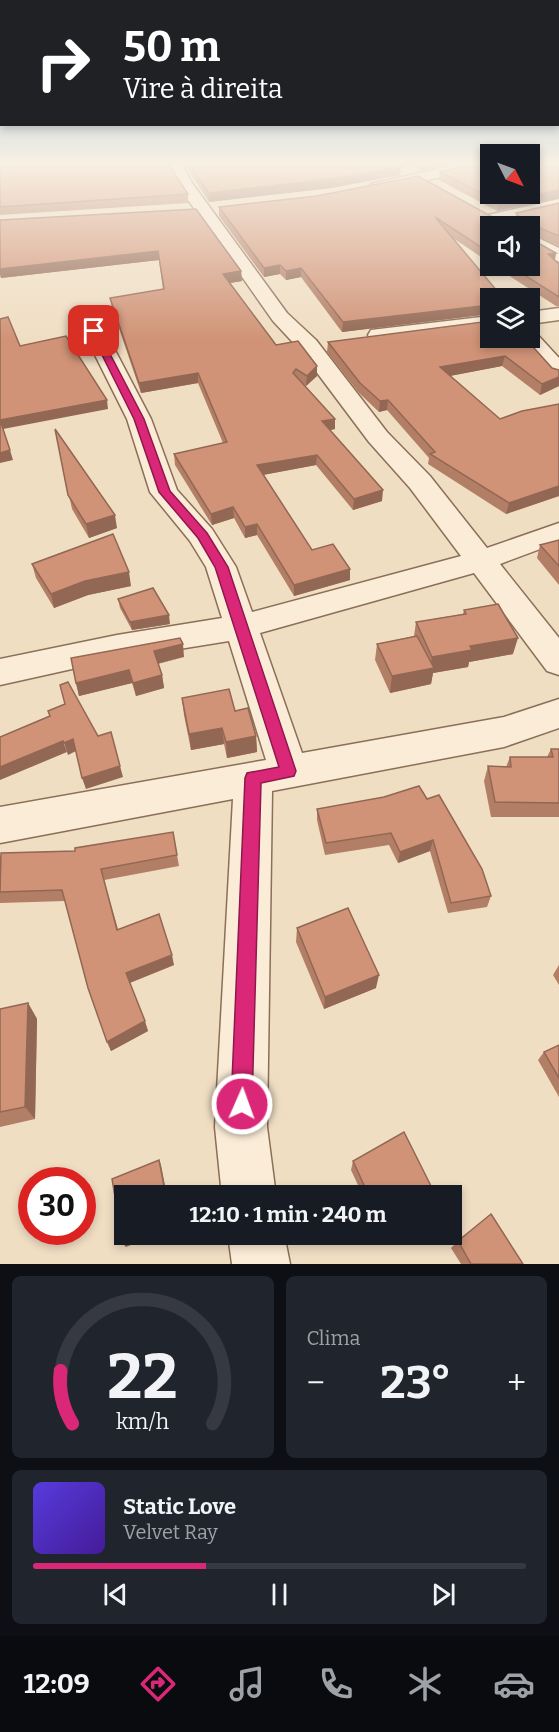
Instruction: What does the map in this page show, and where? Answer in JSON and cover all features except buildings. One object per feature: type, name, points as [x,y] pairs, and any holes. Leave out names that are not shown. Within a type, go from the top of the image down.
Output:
[{"type":"street","points":[[213,222],[280,317],[319,344],[480,561],[559,662]]},
{"type":"street","points":[[540,245],[559,256]]},
{"type":"street","points":[[540,317],[559,314]]},
{"type":"street","points":[[362,338],[480,323]]},
{"type":"street","points":[[94,331],[139,419],[164,492],[202,536],[221,567],[240,627],[271,775],[241,1127],[248,1185]]},
{"type":"street","points":[[537,348],[559,372]]},
{"type":"street","points":[[0,672],[117,647],[240,627],[480,561],[559,532]]},
{"type":"street","points":[[0,825],[504,732],[559,713]]},
{"type":"street","points":[[258,1245],[261,1264]]},
{"type":"route","points":[[94,331],[139,419],[164,492],[202,536],[221,567],[288,771],[253,778],[242,1104]]}]
